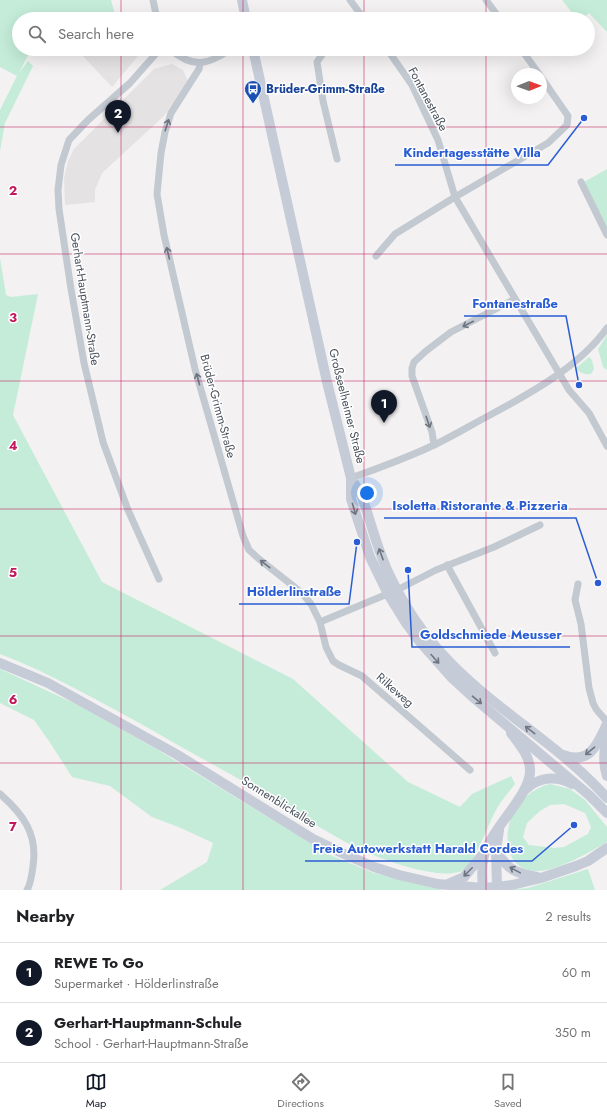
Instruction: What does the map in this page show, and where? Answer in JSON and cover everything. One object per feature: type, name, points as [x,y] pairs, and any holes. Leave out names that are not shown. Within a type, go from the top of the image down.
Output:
[{"type":"main road","points":[[242,0],[245,12]]},
{"type":"main road","name":"Großseelheimer Straße","points":[[255,56],[325,376],[352,478],[351,499],[358,525],[370,557],[392,592],[406,623],[420,642],[451,676],[475,699],[504,722]]},
{"type":"main road","points":[[392,592],[444,656],[463,676],[561,755],[593,783],[607,798]]},
{"type":"main road","name":"Sonnenblickallee","points":[[0,663],[48,683],[176,754],[314,839],[374,867],[399,875],[446,885],[483,888],[497,887],[541,878],[576,866],[588,861],[607,848]]},
{"type":"main road","points":[[446,885],[464,877],[484,853],[489,842],[524,790],[530,778],[529,763],[524,751],[504,722]]},
{"type":"main road","points":[[504,722],[589,795],[607,814]]},
{"type":"main road","points":[[561,755],[579,758],[587,755],[597,745],[607,723]]},
{"type":"main road","points":[[607,732],[604,767],[607,776]]},
{"type":"main road","points":[[524,790],[536,781],[557,778],[566,781],[589,795]]},
{"type":"main road","points":[[497,887],[496,851],[497,837],[500,826]]},
{"type":"main road","points":[[496,851],[504,864],[517,872],[541,878]]},
{"type":"main road","points":[[483,888],[482,878],[484,853]]},
{"type":"street","points":[[153,0],[156,12]]},
{"type":"street","points":[[350,0],[357,12]]},
{"type":"street","points":[[486,0],[495,12]]},
{"type":"street","name":"Gerhart-Hauptmann-Straße","points":[[154,56],[130,83],[88,120],[69,140],[61,165],[58,190],[71,289],[84,363],[103,442],[128,510],[159,579]]},
{"type":"street","points":[[179,56],[190,62],[200,64],[210,62],[221,56]]},
{"type":"street","points":[[321,56],[317,62],[323,101],[337,159]]},
{"type":"street","name":"Fontanestraße","points":[[392,56],[412,85],[438,140],[455,197],[569,390],[589,413],[607,446]]},
{"type":"street","points":[[526,56],[535,68]]},
{"type":"street","name":"Brüder-Grimm-Straße","points":[[200,64],[171,113],[165,132],[161,153],[157,194],[164,235],[197,376],[246,544],[249,550],[259,559],[302,593],[320,622]]},
{"type":"street","points":[[376,256],[396,234],[455,197],[548,143],[567,125],[568,116],[566,112],[547,85]]},
{"type":"street","points":[[581,182],[607,236]]},
{"type":"street","points":[[434,445],[432,432],[412,376],[414,362],[452,332],[515,299]]},
{"type":"street","points":[[352,478],[383,467],[434,445],[514,402],[559,372],[591,347],[607,328]]},
{"type":"street","points":[[320,622],[392,592],[446,565],[494,547],[540,525]]},
{"type":"street","points":[[446,565],[495,653]]},
{"type":"street","points":[[578,584],[574,600],[581,624],[589,688],[596,709],[607,723]]},
{"type":"street","name":"Rilkeweg","points":[[320,622],[326,647],[333,661],[362,676],[470,770]]},
{"type":"street","points":[[0,794],[12,804],[23,817],[33,838],[34,862],[32,877],[27,890]]},
{"type":"shaded area","points":[[83,56],[138,56],[112,87]]},
{"type":"shaded area","points":[[172,64],[183,70],[188,81],[164,116],[102,173],[95,190],[95,202],[65,205],[64,178],[68,161],[74,149],[154,69]]},
{"type":"green space","points":[[0,0],[111,0],[114,12],[12,12],[12,56],[28,56],[19,73],[28,61],[33,66],[5,123],[0,151],[0,110],[17,76],[0,67]]},
{"type":"green space","points":[[562,0],[607,0],[607,32],[595,19],[595,12],[571,12]]},
{"type":"green space","points":[[607,169],[607,231],[584,182]]},
{"type":"green space","points":[[0,258],[6,295],[11,297],[38,294],[13,415],[102,582],[293,679],[408,782],[460,807],[472,794],[511,776],[515,784],[497,808],[476,853],[467,867],[462,871],[438,873],[423,871],[392,862],[355,847],[248,784],[113,709],[57,679],[0,654]]},
{"type":"green space","points":[[607,335],[607,370],[603,367],[598,349]]},
{"type":"green space","points":[[589,357],[592,360],[594,369],[591,374],[582,373],[576,368]]},
{"type":"green space","points":[[0,669],[78,705],[158,750],[330,855],[374,873],[443,890],[160,890],[207,862],[213,843],[181,828],[152,817],[110,786],[72,777],[34,720],[0,703]]},
{"type":"green space","points":[[550,784],[570,789],[585,800],[607,827],[607,842],[558,867],[537,871],[528,870],[520,867],[510,854],[507,838],[508,829],[513,813],[519,803],[534,791]],"holes":[[[564,804],[585,813],[591,827],[588,834],[564,847],[554,848],[529,845],[523,837],[527,823],[540,811],[550,805]]]},
{"type":"green space","points":[[588,869],[595,890],[506,890],[528,888]]},
{"type":"place","name":"Brüder-Grimm-Straße","points":[[253,104]]},
{"type":"place","name":"Kindertagesstätte Villa","points":[[584,118]]},
{"type":"place","name":"Gerhart-Hauptmann-Schule","points":[[118,133]]},
{"type":"place","name":"Fontanestraße","points":[[579,385]]},
{"type":"place","name":"REWE To Go","points":[[384,423]]},
{"type":"place","name":"Hölderlinstraße","points":[[357,542]]},
{"type":"place","name":"Goldschmiede Meusser","points":[[408,570]]},
{"type":"place","name":"Isoletta Ristorante & Pizzeria","points":[[598,583]]},
{"type":"place","name":"Freie Autowerkstatt Harald Cordes","points":[[574,825]]}]
